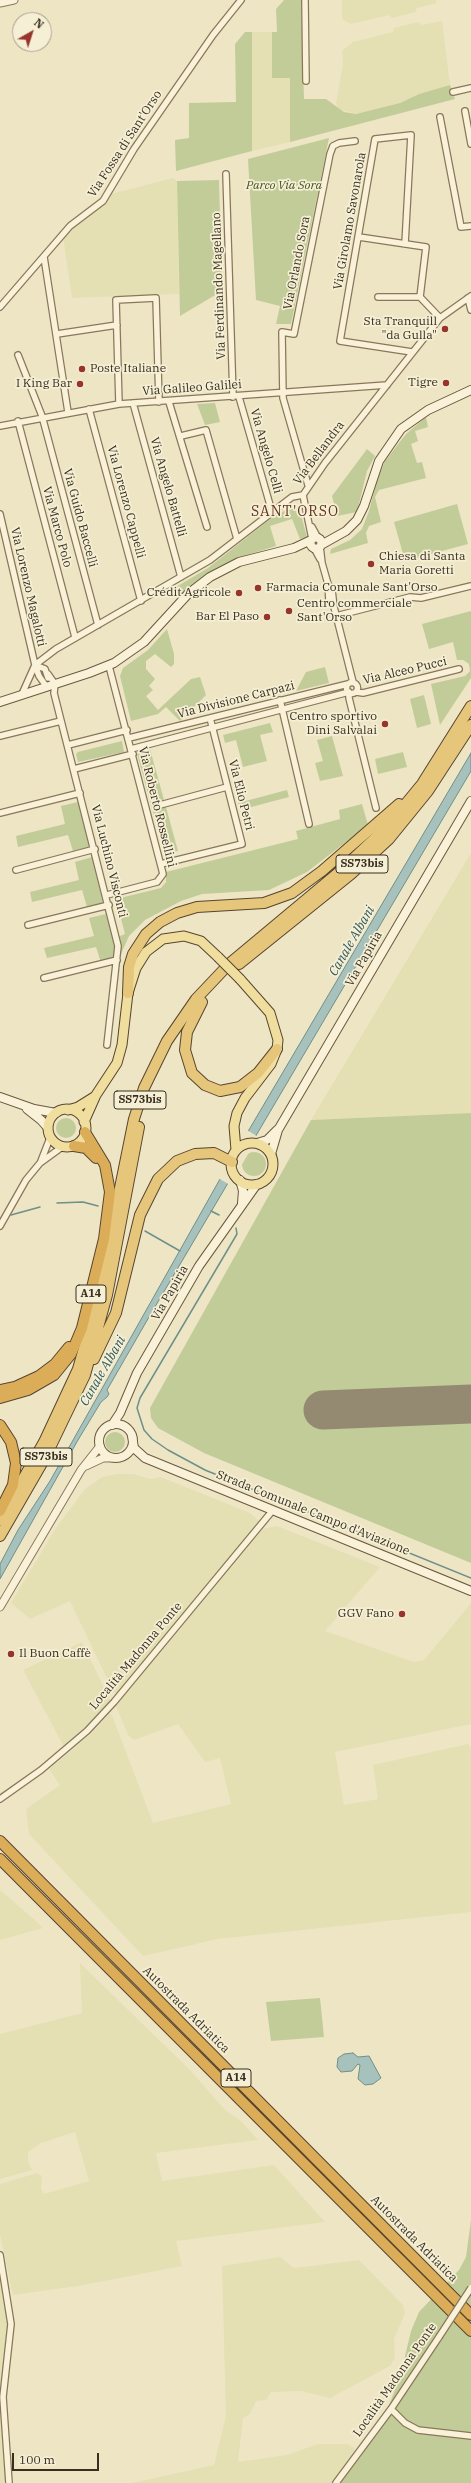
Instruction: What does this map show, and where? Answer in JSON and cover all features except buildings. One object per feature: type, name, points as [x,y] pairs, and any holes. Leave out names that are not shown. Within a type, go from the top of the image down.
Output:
[{"type":"highway","name":"SS73bis","points":[[0,1520],[47,1437],[78,1369],[96,1306],[134,1119],[144,1088],[167,1041],[188,1011],[214,979],[248,946],[331,879],[375,839],[414,795],[471,706]]},
{"type":"highway","name":"SS73bis","points":[[0,1536],[46,1458],[85,1375],[107,1296],[132,1156],[144,1110],[152,1087],[169,1052],[202,1002],[243,960],[342,881],[389,839],[428,791],[471,725]]},
{"type":"highway","points":[[128,993],[129,967],[134,954],[146,934],[160,922],[176,913],[197,907],[264,902],[296,890],[375,826],[432,769]]},
{"type":"highway","points":[[202,1002],[187,1032],[184,1050],[192,1073],[204,1085],[220,1091],[240,1087],[258,1073],[277,1049]]},
{"type":"highway","name":"A14","points":[[0,1398],[28,1390],[54,1375],[69,1358],[82,1328],[104,1239],[110,1192],[105,1165],[85,1127]]},
{"type":"highway","name":"A14","points":[[0,1390],[30,1381],[52,1366],[70,1344],[83,1313],[101,1235],[106,1188],[98,1160],[86,1148],[74,1146]]},
{"type":"highway","points":[[85,1375],[110,1329],[140,1215],[158,1179],[177,1161],[195,1154],[214,1153],[232,1162]]},
{"type":"highway","points":[[0,1425],[11,1442],[16,1463],[13,1485],[0,1511]]},
{"type":"highway","name":"Autostrada Adriatica","points":[[0,1842],[471,2315]]},
{"type":"highway","name":"Autostrada Adriatica","points":[[0,1859],[471,2331]]},
{"type":"main road","points":[[0,702],[109,666],[144,642],[188,594],[210,577],[243,560],[316,543],[338,536],[357,520],[364,506],[378,461],[402,429],[428,410],[471,390]]},
{"type":"main road","name":"Via Papiria","points":[[112,1425],[120,1413],[137,1373],[199,1266],[257,1184],[267,1178],[271,1173],[273,1166],[271,1154],[278,1130],[471,801]]},
{"type":"main road","points":[[22,1106],[41,1120],[49,1133],[62,1147],[74,1146],[83,1138],[85,1127],[96,1095],[111,1075],[120,1055],[128,993],[142,958],[152,945],[164,939],[176,936],[193,938],[205,944],[240,979],[270,1013],[277,1030],[277,1049],[269,1068],[243,1101],[234,1126],[236,1150],[232,1162],[234,1174],[240,1180],[250,1184],[257,1184]]},
{"type":"main road","points":[[49,1133],[51,1117],[56,1113],[78,1107],[96,1095]]},
{"type":"main road","points":[[0,1098],[22,1106],[56,1113]]},
{"type":"main road","points":[[68,1110],[78,1114],[85,1127]]},
{"type":"main road","points":[[234,1126],[246,1144]]},
{"type":"main road","name":"Via Papiria","points":[[236,1150],[246,1144],[266,1140],[278,1130]]},
{"type":"main road","points":[[257,1143],[271,1154]]},
{"type":"main road","points":[[240,1180],[243,1191],[242,1206]]},
{"type":"main road","name":"Via Papiria","points":[[125,1428],[126,1396]]},
{"type":"main road","points":[[112,1425],[125,1428],[132,1436],[130,1450],[115,1458],[106,1455],[100,1446],[101,1433],[112,1425]]},
{"type":"main road","name":"Strada Comunale Campo d'Aviazione","points":[[132,1436],[134,1448],[145,1458],[471,1591]]},
{"type":"main road","name":"Strada Comunale Campo d'Aviazione","points":[[115,1458],[145,1458]]},
{"type":"street","points":[[0,3],[14,0]]},
{"type":"street","name":"Via Fossa di Sant'Orso","points":[[0,307],[78,218],[102,201],[142,137],[213,35],[241,0]]},
{"type":"street","points":[[305,0],[306,81]]},
{"type":"street","points":[[453,92],[471,88]]},
{"type":"street","points":[[465,111],[471,144]]},
{"type":"street","points":[[440,117],[461,227],[471,226]]},
{"type":"street","name":"Via Girolamo Savonarola","points":[[405,244],[411,135],[375,139],[340,341],[412,352]]},
{"type":"street","name":"Via Orlando Sora","points":[[283,393],[282,332],[294,334],[330,154],[334,146],[339,143],[355,141]]},
{"type":"street","name":"Via Ferdinando Magellano","points":[[226,174],[236,397]]},
{"type":"street","points":[[358,236],[426,248],[420,297]]},
{"type":"street","points":[[44,256],[68,412]]},
{"type":"street","points":[[378,297],[420,297],[440,318]]},
{"type":"street","points":[[469,297],[471,310]]},
{"type":"street","name":"Via Bellandra","points":[[35,665],[75,638],[210,560],[292,497],[303,495],[308,485],[440,318],[469,297]]},
{"type":"street","points":[[119,404],[116,300],[156,298],[159,402]]},
{"type":"street","points":[[57,334],[117,325]]},
{"type":"street","name":"Via Guido Baccelli","points":[[18,355],[42,416],[98,625]]},
{"type":"street","name":"Via Galileo Galilei","points":[[0,426],[42,416],[119,404],[169,402],[387,385]]},
{"type":"street","points":[[283,393],[308,485]]},
{"type":"street","name":"Via Angelo Celli","points":[[236,397],[272,512]]},
{"type":"street","points":[[169,402],[181,436],[207,527]]},
{"type":"street","name":"Via Angelo Battelli","points":[[133,403],[181,577]]},
{"type":"street","name":"Via Lorenzo Cappelli","points":[[89,409],[141,601]]},
{"type":"street","name":"Via Marco Polo","points":[[18,421],[75,638]]},
{"type":"street","points":[[181,436],[206,430],[236,539]]},
{"type":"street","points":[[303,495],[310,525],[328,584],[327,592],[334,607],[350,683],[347,689],[354,692]]},
{"type":"street","name":"Via Lorenzo Magalotti","points":[[0,514],[35,665],[39,676],[46,686]]},
{"type":"street","points":[[336,616],[410,596],[421,598],[471,586]]},
{"type":"street","name":"Via Lorenzo Magalotti","points":[[35,665],[42,668],[55,684]]},
{"type":"street","name":"Via Lorenzo Magalotti","points":[[22,694],[35,665]]},
{"type":"street","name":"Via Roberto Rossellini","points":[[107,895],[157,882],[162,879],[163,874],[127,730],[109,666]]},
{"type":"street","name":"Via Alceo Pucci","points":[[354,692],[363,693],[459,669]]},
{"type":"street","points":[[46,686],[48,674]]},
{"type":"street","points":[[350,683],[357,685],[350,704],[376,808]]},
{"type":"street","name":"Via Divisione Carpazi","points":[[129,738],[350,683]]},
{"type":"street","name":"Via Luchino Visconti","points":[[55,684],[54,693],[107,895],[118,946],[107,1045]]},
{"type":"street","name":"Via Divisione Carpazi","points":[[132,751],[212,728],[354,692]]},
{"type":"street","points":[[280,700],[308,824]]},
{"type":"street","name":"Via Elio Petri","points":[[161,864],[242,844],[210,718]]},
{"type":"street","points":[[0,736],[61,720]]},
{"type":"street","points":[[68,745],[127,730]]},
{"type":"street","points":[[74,769],[132,751]]},
{"type":"street","points":[[160,804],[227,787]]},
{"type":"street","points":[[0,813],[80,793]]},
{"type":"street","points":[[16,870],[95,849]]},
{"type":"street","points":[[28,925],[109,905]]},
{"type":"street","points":[[44,978],[117,960]]},
{"type":"street","points":[[40,1163],[49,1133]]},
{"type":"street","points":[[0,1226],[18,1191],[40,1163],[62,1147]]},
{"type":"street","points":[[0,1607],[81,1470],[100,1446]]},
{"type":"street","points":[[81,1470],[98,1459],[115,1458]]},
{"type":"street","name":"Località Madonna Ponte","points":[[0,1799],[41,1770],[87,1731],[114,1702],[273,1510]]},
{"type":"street","points":[[0,2255],[11,2324],[3,2397],[9,2483]]},
{"type":"street","name":"Località Madonna Ponte","points":[[336,2483],[390,2409],[471,2288]]},
{"type":"street","points":[[390,2409],[405,2423],[418,2430],[471,2436]]},
{"type":"shaded area","points":[[342,0],[436,0],[437,3],[417,8],[415,12],[392,18],[389,15],[351,24],[342,19]]},
{"type":"shaded area","points":[[442,21],[450,85],[419,94],[400,103],[356,114],[339,109],[336,104],[343,64],[342,51],[353,42],[393,32],[394,28],[418,22],[422,25]]},
{"type":"shaded area","points":[[252,32],[272,32],[272,78],[290,78],[290,142],[252,151]]},
{"type":"shaded area","points":[[173,178],[177,181],[179,294],[72,298],[63,237],[107,195]]},
{"type":"shaded area","points":[[471,853],[471,1113],[311,1120],[317,1110]]},
{"type":"shaded area","points":[[117,1474],[133,1474],[150,1479],[161,1477],[250,1513],[260,1522],[117,1694],[114,1693],[70,1601],[30,1619],[11,1603],[54,1531],[84,1490],[102,1477]]},
{"type":"shaded area","points":[[277,1526],[380,1567],[325,1631],[414,1662],[424,1660],[471,1603],[471,1724],[335,1752],[344,1805],[378,1799],[373,1765],[468,1744],[471,1748],[471,1912],[218,1939],[143,1956],[29,1834],[26,1809],[60,1785],[49,1769],[90,1735],[109,1714],[112,1715],[153,1823],[231,1804],[220,1758],[205,1762],[178,1724],[134,1740],[128,1735],[116,1706],[263,1529]]},
{"type":"shaded area","points":[[82,1642],[111,1702],[87,1730],[65,1749],[23,1670]]},
{"type":"shaded area","points":[[0,1890],[35,1920],[43,1928],[0,1940]]},
{"type":"shaded area","points":[[80,1963],[190,2070],[225,2110],[241,2121],[258,2140],[156,2153],[162,2181],[274,2165],[325,2222],[176,2241],[182,2266],[78,2286],[13,2295],[0,2235],[0,2184],[37,2173],[42,2176],[41,2189],[44,2194],[89,2181],[75,2132],[41,2143],[28,2152],[28,2162],[32,2170],[0,2179],[0,2034],[82,2013]]},
{"type":"shaded area","points":[[280,2257],[294,2268],[359,2260],[403,2305],[405,2313],[394,2339],[395,2358],[390,2366],[330,2398],[301,2391],[271,2392],[266,2400],[256,2401],[250,2414],[243,2418],[238,2462],[287,2455],[318,2444],[348,2444],[354,2448],[355,2454],[333,2483],[132,2483],[214,2465],[226,2416],[222,2266]]},
{"type":"shaded area","points":[[0,2262],[9,2315],[3,2379],[7,2477],[3,2483],[0,2483]]},
{"type":"green space","points":[[284,0],[301,0],[304,99],[326,99],[344,112],[356,114],[400,103],[419,94],[450,85],[455,99],[290,142],[290,78],[272,78],[272,32],[277,32],[276,9]]},
{"type":"green space","points":[[245,32],[252,32],[252,151],[176,171],[175,140],[189,138],[189,103],[236,102],[235,44]]},
{"type":"green space","name":"Parco Via Sora","points":[[329,138],[291,324],[276,324],[280,306],[256,300],[248,159]]},
{"type":"green space","points":[[219,180],[222,291],[180,316],[177,181]]},
{"type":"green space","points":[[215,403],[220,422],[205,425],[197,404]]},
{"type":"green space","points":[[426,417],[428,427],[415,431],[418,441],[411,444],[417,463],[422,462],[426,478],[379,490],[375,497],[381,522],[369,526],[366,533],[368,543],[330,554],[331,549],[350,540],[362,529],[369,511],[377,480],[385,461],[406,434]]},
{"type":"green space","points":[[367,449],[375,456],[367,471],[357,512],[337,516],[332,496]]},
{"type":"green space","points":[[457,504],[468,544],[405,561],[394,522]]},
{"type":"green space","points":[[292,506],[299,508],[307,537],[300,539],[292,519],[270,526],[276,546],[237,558],[215,569],[194,584],[180,597],[176,587],[208,568],[269,520]]},
{"type":"green space","points":[[471,611],[471,678],[440,725],[431,684],[465,676],[470,671],[469,664],[463,660],[457,660],[453,642],[429,649],[422,624]]},
{"type":"green space","points":[[167,629],[174,654],[174,664],[171,667],[155,654],[146,661],[146,669],[155,679],[149,686],[153,690],[146,696],[158,710],[191,679],[200,677],[206,695],[180,721],[166,707],[158,714],[131,721],[120,676],[123,668],[148,650]]},
{"type":"green space","points":[[325,667],[329,683],[296,691],[306,672]]},
{"type":"green space","points":[[424,695],[431,724],[417,728],[410,699]]},
{"type":"green space","points":[[270,723],[273,732],[260,735],[267,761],[243,767],[236,740],[225,743],[223,735]]},
{"type":"green space","points":[[332,736],[343,776],[320,781],[315,763],[323,761],[317,740]]},
{"type":"green space","points":[[122,741],[124,752],[78,762],[76,754],[78,752]]},
{"type":"green space","points":[[150,749],[178,851],[165,854],[166,858],[137,754]]},
{"type":"green space","points":[[403,752],[407,767],[378,774],[375,759]]},
{"type":"green space","points":[[287,790],[289,797],[240,810],[238,803]]},
{"type":"green space","points":[[78,802],[89,847],[73,851],[68,835],[18,847],[16,836],[65,824],[61,806]]},
{"type":"green space","points":[[362,804],[368,825],[307,872],[269,890],[202,894],[181,901],[145,920],[129,936],[121,954],[120,936],[125,934],[116,899],[161,888],[166,882],[166,872],[298,839],[296,831],[340,819],[339,810]]},
{"type":"green space","points":[[92,857],[103,903],[87,907],[82,890],[32,902],[30,892],[79,880],[75,862]]},
{"type":"green space","points":[[106,914],[115,948],[114,960],[101,963],[96,947],[47,958],[44,948],[94,936],[89,918]]},
{"type":"green space","points":[[471,1113],[471,1563],[204,1453],[158,1428],[151,1418],[150,1408],[311,1120]]},
{"type":"green space","points":[[66,1118],[73,1121],[76,1128],[73,1135],[66,1138],[59,1135],[56,1128],[59,1121]]},
{"type":"green space","points":[[254,1152],[263,1155],[266,1164],[263,1173],[254,1176],[245,1173],[242,1164],[245,1155]]},
{"type":"green space","points":[[115,1432],[122,1435],[125,1442],[122,1449],[115,1452],[108,1449],[105,1442],[108,1435]]},
{"type":"green space","points":[[320,1998],[324,2037],[271,2041],[266,2002]]},
{"type":"green space","points":[[471,2220],[471,2483],[335,2483],[387,2411],[401,2373],[411,2331],[419,2312],[459,2270],[466,2257]]},
{"type":"water","points":[[471,753],[471,771],[149,1317],[107,1390],[109,1394],[101,1402],[78,1440],[0,1579],[0,1564],[18,1530],[50,1481],[220,1179]]},
{"type":"water","points":[[353,2053],[358,2057],[369,2056],[381,2078],[373,2084],[365,2085],[358,2079],[360,2065],[358,2064],[352,2071],[341,2072],[337,2067],[338,2058],[344,2054]]},
{"type":"pier","points":[[247,1130],[258,1137],[230,1185],[218,1178]]},
{"type":"waterway","points":[[57,1203],[83,1202],[98,1206]]},
{"type":"waterway","points":[[11,1215],[40,1207]]},
{"type":"waterway","points":[[211,1211],[219,1215]]},
{"type":"waterway","points":[[236,1228],[237,1234],[140,1398],[137,1408],[144,1430],[152,1439],[168,1450],[205,1470],[471,1578]]},
{"type":"waterway","points":[[145,1231],[180,1251]]},
{"type":"runway","points":[[323,1410],[471,1404]]},
{"type":"place","name":"Sta Tranquill \"da Gulla\"","points":[[445,329]]},
{"type":"place","name":"Poste Italiane","points":[[82,369]]},
{"type":"place","name":"Tigre","points":[[446,383]]},
{"type":"place","name":"I King Bar","points":[[80,384]]},
{"type":"place","name":"Chiesa di Santa Maria Goretti","points":[[371,564]]},
{"type":"place","name":"Farmacia Comunale Sant'Orso","points":[[258,588]]},
{"type":"place","name":"Crédit Agricole","points":[[239,593]]},
{"type":"place","name":"Centro commerciale Sant'Orso","points":[[289,611]]},
{"type":"place","name":"Bar El Paso","points":[[267,617]]},
{"type":"place","name":"Centro sportivo Dini Salvalai","points":[[385,724]]},
{"type":"place","name":"GGV Fano","points":[[402,1614]]},
{"type":"place","name":"Il Buon Caffè","points":[[11,1654]]},
{"type":"district","name":"SANT'ORSO","points":[[295,512]]},
{"type":"water label","name":"Canale Albani","points":[[352,941]]},
{"type":"water label","name":"Canale Albani","points":[[103,1371]]}]
